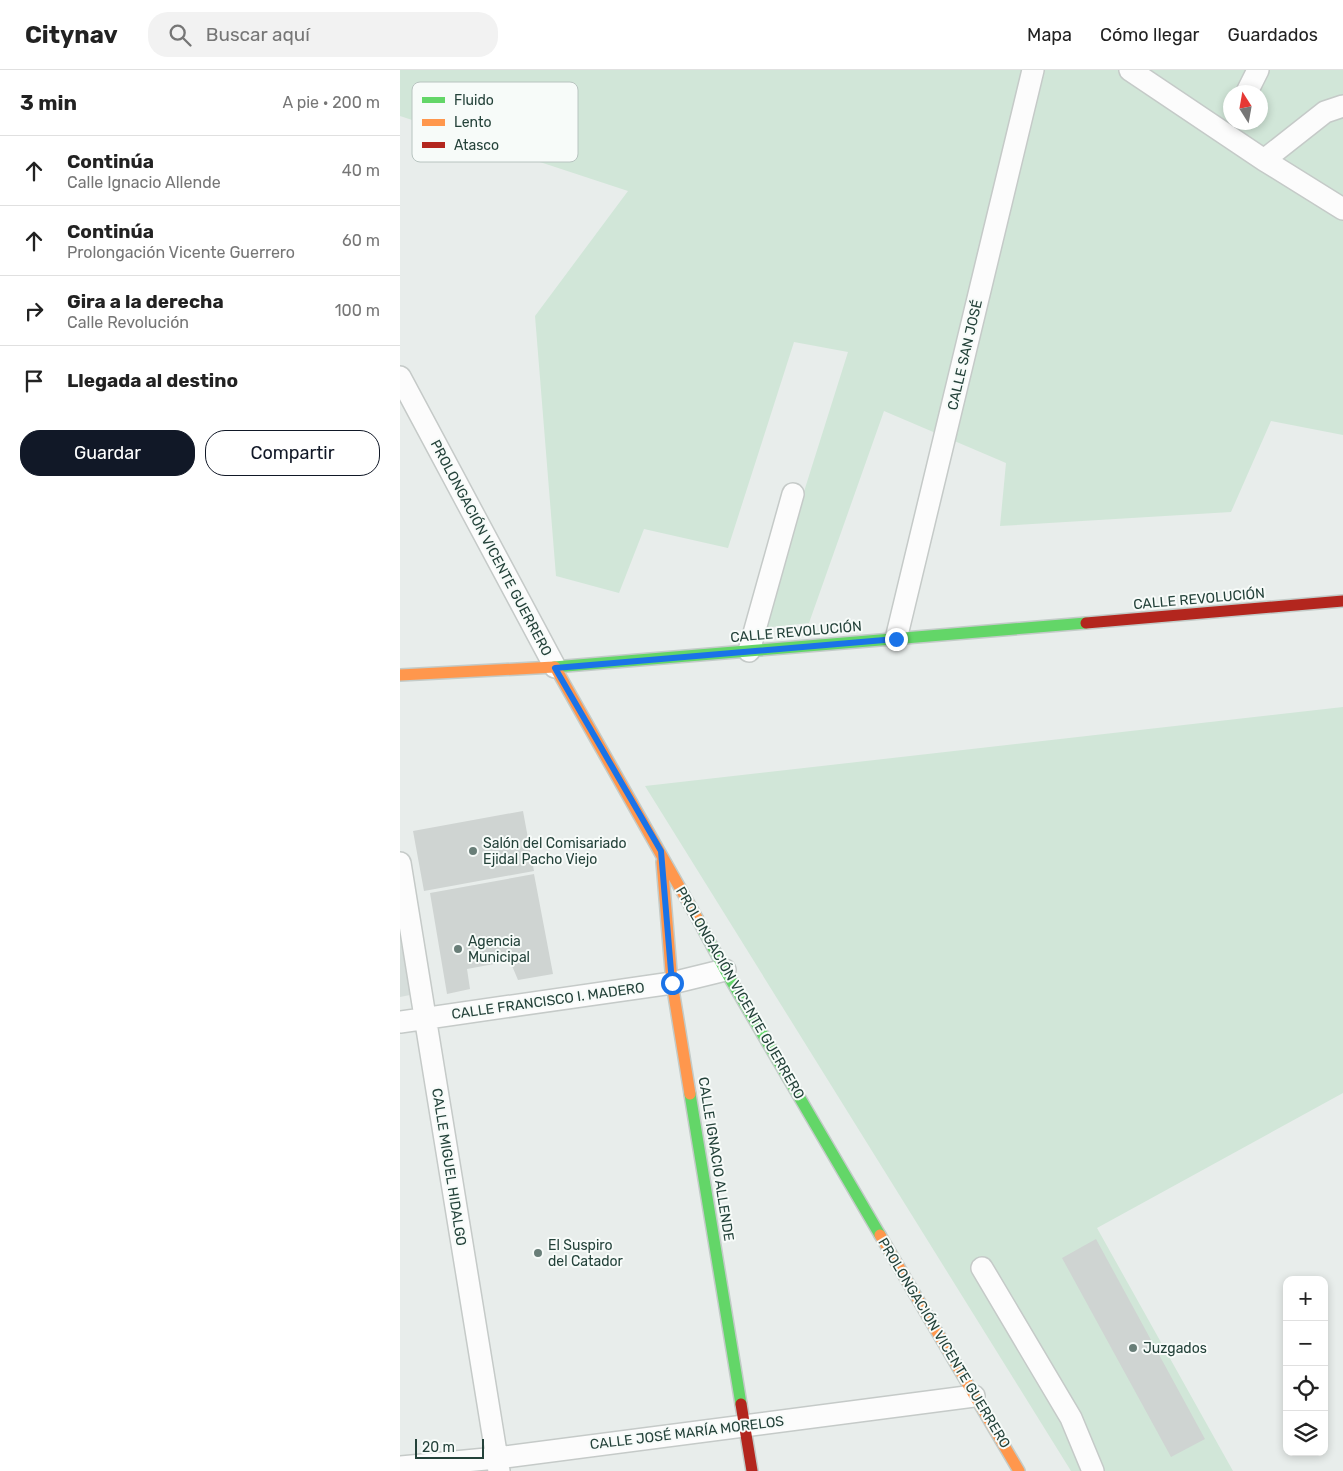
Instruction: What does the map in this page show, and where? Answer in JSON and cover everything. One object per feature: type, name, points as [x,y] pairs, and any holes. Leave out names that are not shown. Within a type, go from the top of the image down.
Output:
[{"type":"street","name":"CALLE SAN JOSÉ","points":[[896,639],[1033,70]]},
{"type":"street","points":[[1130,70],[1223,123]]},
{"type":"street","points":[[1250,85],[1258,70]]},
{"type":"street","points":[[1264,160],[1325,112],[1343,106]]},
{"type":"street","points":[[1233,130],[1264,160],[1343,209]]},
{"type":"street","name":"PROLONGACIÓN VICENTE GUERRERO","points":[[400,377],[555,668],[661,851],[725,970],[974,1396],[1020,1471]]},
{"type":"street","points":[[749,651],[792,494]]},
{"type":"street","name":"CALLE REVOLUCIÓN","points":[[400,675],[555,668],[1343,602]]},
{"type":"street","name":"CALLE IGNACIO ALLENDE","points":[[661,851],[672,983],[752,1471]]},
{"type":"street","name":"CALLE MIGUEL HIDALGO","points":[[400,863],[498,1464]]},
{"type":"street","name":"CALLE FRANCISCO I. MADERO","points":[[400,1022],[672,983],[725,970]]},
{"type":"street","points":[[982,1268],[1071,1418],[1093,1471]]},
{"type":"street","name":"CALLE JOSÉ MARÍA MORELOS","points":[[400,1466],[498,1464],[745,1426],[974,1396]]},
{"type":"shaded area","points":[[400,935],[410,995],[400,997]]},
{"type":"green space","points":[[400,70],[1343,70],[1343,435],[1271,421],[1231,512],[1000,526],[1006,463],[884,411],[809,623],[761,628],[848,352],[794,342],[728,548],[644,529],[619,593],[556,576],[535,316],[628,191],[540,162],[578,162],[578,82],[412,82],[412,120],[400,116]]},
{"type":"green space","points":[[1343,707],[1343,1093],[1097,1228],[1233,1471],[1071,1471],[645,786]]},
{"type":"building","name":"Salón del Comisariado Ejidal Pacho Viejo","points":[[523,811],[534,871],[424,891],[413,831]]},
{"type":"building","points":[[534,874],[553,974],[518,980],[510,961],[467,969],[470,989],[447,994],[430,893]]},
{"type":"building","name":"Juzgados","points":[[1096,1239],[1205,1439],[1171,1457],[1062,1258]]},
{"type":"traffic: fast","points":[[554,667],[1086,623]]},
{"type":"traffic: fast","points":[[697,918],[725,970],[880,1235]]},
{"type":"traffic: fast","points":[[690,1094],[741,1404]]},
{"type":"traffic: slow","points":[[400,675],[554,667]]},
{"type":"traffic: slow","points":[[555,667],[697,918]]},
{"type":"traffic: slow","points":[[662,862],[672,983],[690,1094]]},
{"type":"traffic: slow","points":[[880,1235],[1019,1471]]},
{"type":"traffic: jam","points":[[1086,623],[1343,601]]},
{"type":"traffic: jam","points":[[741,1404],[752,1471]]},
{"type":"place","name":"Salón del Comisariado Ejidal Pacho Viejo","points":[[473,851]]},
{"type":"place","name":"Agencia Municipal","points":[[458,949]]},
{"type":"place","name":"El Suspiro del Catador","points":[[538,1253]]},
{"type":"place","name":"Juzgados","points":[[1133,1348]]},
{"type":"route","points":[[672,983],[661,851],[555,668],[896,639]]}]
